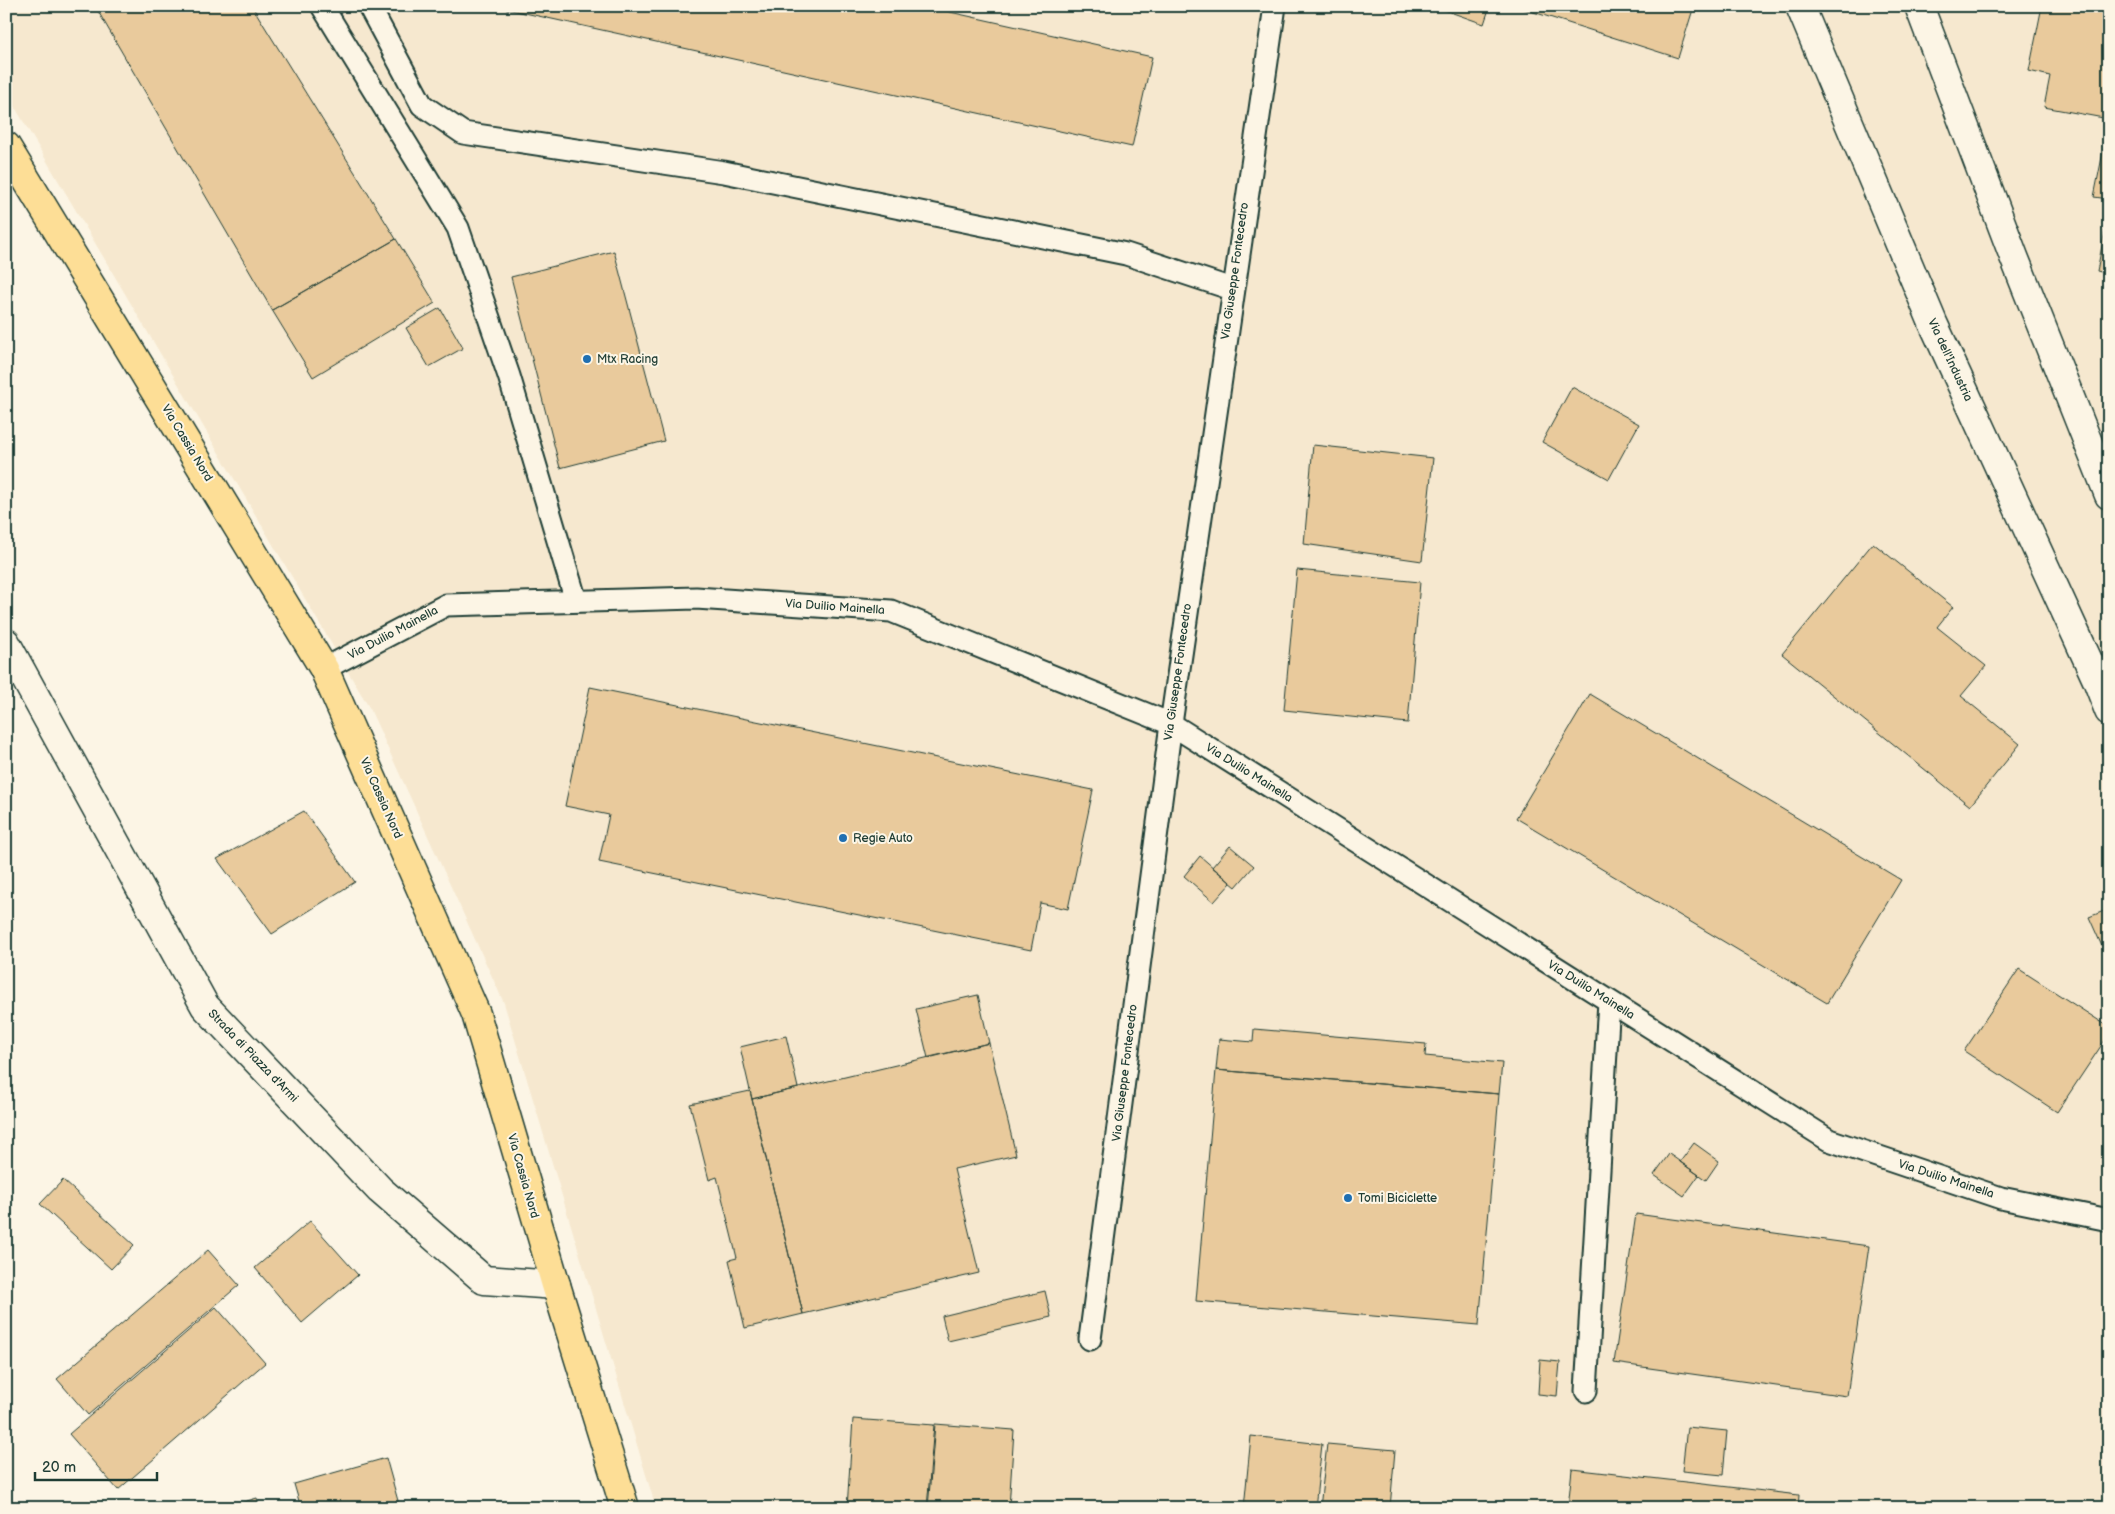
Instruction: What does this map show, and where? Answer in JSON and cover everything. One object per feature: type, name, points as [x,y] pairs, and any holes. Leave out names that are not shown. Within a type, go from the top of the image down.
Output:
[{"type":"main road","name":"Via Cassia Nord","points":[[6,146],[324,669],[476,1014],[556,1285],[625,1508]]},
{"type":"street","name":"Via dell'Industria","points":[[1800,6],[1933,323],[2097,680],[2109,711]]},
{"type":"street","points":[[1919,6],[2014,257],[2109,496]]},
{"type":"street","name":"Strada di Piazza d'Armi","points":[[6,643],[205,1006],[380,1190],[484,1280],[556,1285]]},
{"type":"lane","points":[[322,6],[458,228],[508,376],[576,601]]},
{"type":"lane","points":[[368,6],[422,106],[463,134],[724,172],[1126,254],[1232,289]]},
{"type":"lane","name":"Via Giuseppe Fontecedro","points":[[1090,1339],[1171,724],[1232,289],[1275,6]]},
{"type":"lane","name":"Via Duilio Mainella","points":[[324,669],[446,605],[696,598],[891,611],[1171,724],[1829,1140],[2002,1198],[2109,1220]]},
{"type":"lane","points":[[1586,1391],[1609,1001]]},
{"type":"shaded area","points":[[6,6],[2109,6],[2109,1508],[656,1508],[504,1003],[370,709],[6,92]]},
{"type":"building","points":[[95,6],[252,6],[396,239],[272,310]]},
{"type":"building","points":[[493,6],[923,6],[1152,57],[1132,147]]},
{"type":"building","points":[[1433,6],[1490,6],[1484,24]]},
{"type":"building","points":[[1525,6],[1694,6],[1678,58],[1524,9]]},
{"type":"building","points":[[2042,6],[2109,6],[2109,119],[2044,107],[2050,76],[2029,71]]},
{"type":"building","points":[[2109,122],[2109,199],[2094,197]]},
{"type":"building","points":[[2109,210],[2109,274],[2097,271]]},
{"type":"building","points":[[396,239],[435,303],[313,377],[272,310]]},
{"type":"building","name":"Mtx Racing","points":[[614,251],[664,441],[560,468],[511,277]]},
{"type":"building","points":[[440,308],[463,348],[429,367],[406,328]]},
{"type":"building","points":[[1572,387],[1639,424],[1609,479],[1542,442]]},
{"type":"building","points":[[1313,445],[1433,458],[1422,561],[1304,544]]},
{"type":"building","points":[[1873,543],[1953,607],[1937,627],[1986,666],[1961,696],[2020,744],[1970,806],[1782,654]]},
{"type":"building","points":[[1297,570],[1420,582],[1408,723],[1284,710]]},
{"type":"building","name":"Regie Auto","points":[[590,687],[1093,790],[1068,909],[1040,903],[1031,950],[599,862],[609,815],[565,806]]},
{"type":"building","points":[[1590,694],[1901,880],[1827,1003],[1516,818]]},
{"type":"building","points":[[304,811],[355,882],[272,934],[217,859]]},
{"type":"building","points":[[1230,846],[1254,866],[1236,887],[1212,867]]},
{"type":"building","points":[[1200,856],[1231,883],[1214,902],[1184,876]]},
{"type":"building","points":[[2109,909],[2109,962],[2089,917]]},
{"type":"building","points":[[2019,969],[2109,1027],[2109,1034],[2057,1112],[1964,1051]]},
{"type":"building","points":[[978,995],[989,1043],[928,1058],[916,1009]]},
{"type":"building","points":[[1254,1029],[1426,1044],[1425,1056],[1502,1063],[1499,1094],[1216,1070],[1219,1039],[1253,1042]]},
{"type":"building","points":[[786,1036],[798,1088],[752,1099],[740,1047]]},
{"type":"building","points":[[989,1043],[1016,1155],[954,1169],[979,1273],[803,1314],[752,1099]]},
{"type":"building","name":"Tomi Biciclette","points":[[1216,1070],[1499,1094],[1479,1325],[1196,1301]]},
{"type":"building","points":[[750,1091],[803,1314],[745,1328],[729,1260],[737,1258],[717,1177],[709,1180],[690,1104]]},
{"type":"building","points":[[1694,1143],[1719,1161],[1706,1180],[1680,1162]]},
{"type":"building","points":[[1669,1154],[1699,1175],[1684,1196],[1654,1175]]},
{"type":"building","points":[[63,1180],[134,1245],[111,1269],[40,1204]]},
{"type":"building","points":[[1636,1214],[1869,1246],[1847,1396],[1614,1363]]},
{"type":"building","points":[[310,1221],[358,1275],[302,1323],[255,1268]]},
{"type":"building","points":[[208,1250],[239,1285],[88,1415],[57,1379]]},
{"type":"building","points":[[1045,1291],[1051,1317],[948,1341],[942,1316]]},
{"type":"building","points":[[216,1307],[265,1363],[118,1490],[69,1434]]},
{"type":"building","points":[[1540,1360],[1560,1362],[1557,1396],[1538,1394]]},
{"type":"building","points":[[853,1419],[934,1425],[927,1508],[847,1508]]},
{"type":"building","points":[[935,1424],[1014,1430],[1009,1508],[928,1508]]},
{"type":"building","points":[[1687,1427],[1727,1431],[1723,1475],[1682,1471]]},
{"type":"building","points":[[1251,1436],[1322,1444],[1315,1508],[1244,1508]]},
{"type":"building","points":[[1327,1444],[1395,1450],[1390,1508],[1320,1508]]},
{"type":"building","points":[[386,1458],[400,1508],[301,1508],[294,1484]]},
{"type":"building","points":[[1572,1469],[1799,1495],[1798,1508],[1568,1508]]},
{"type":"building","points":[[257,1498],[260,1508],[223,1508]]},
{"type":"place","name":"Mtx Racing","points":[[587,359]]},
{"type":"place","name":"Regie Auto","points":[[843,838]]},
{"type":"place","name":"Tomi Biciclette","points":[[1348,1198]]}]
